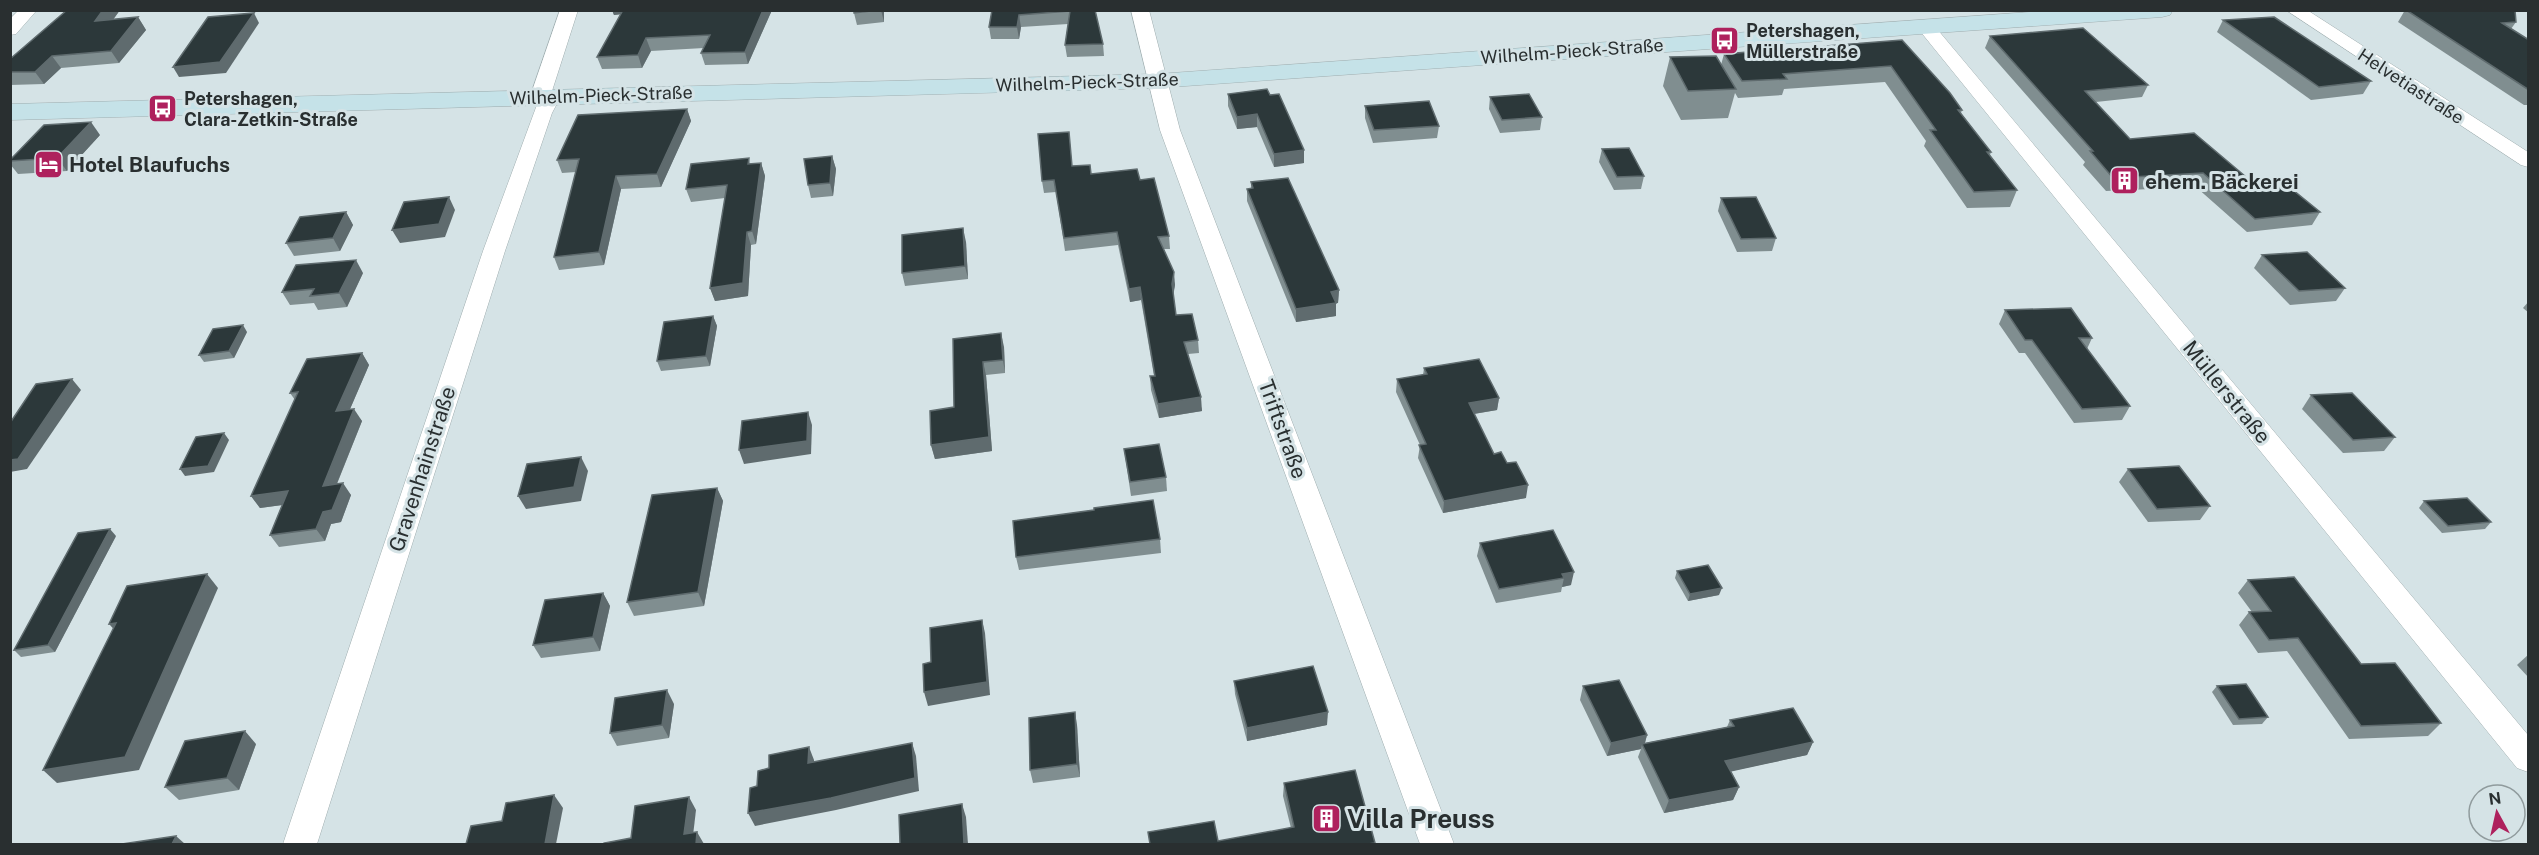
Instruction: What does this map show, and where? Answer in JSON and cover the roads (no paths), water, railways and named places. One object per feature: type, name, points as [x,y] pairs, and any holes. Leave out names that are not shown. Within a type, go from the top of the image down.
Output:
[{"type":"street","points":[[10,30],[28,10]]},
{"type":"street","name":"Gravenhainstraße","points":[[300,844],[494,251],[543,113],[546,83],[569,10]]},
{"type":"street","name":"Triftstraße","points":[[1140,10],[1170,130],[1437,844]]},
{"type":"street","name":"Wilhelm-Pieck-Straße","points":[[10,112],[1157,81],[2162,10]]},
{"type":"street","name":"Helvetiastraße","points":[[2294,10],[2529,161]]},
{"type":"street","name":"Müllerstraße","points":[[1926,27],[2529,758]]},
{"type":"place","name":"Petershagen, Müllerstraße","points":[[1725,40]]},
{"type":"place","name":"Petershagen, Clara-Zetkin-Straße","points":[[163,108]]},
{"type":"place","name":"Hotel Blaufuchs","points":[[48,164]]},
{"type":"place","name":"ehem. Bäckerei","points":[[2124,181]]},
{"type":"place","name":"Villa Preuss","points":[[1326,818]]}]
